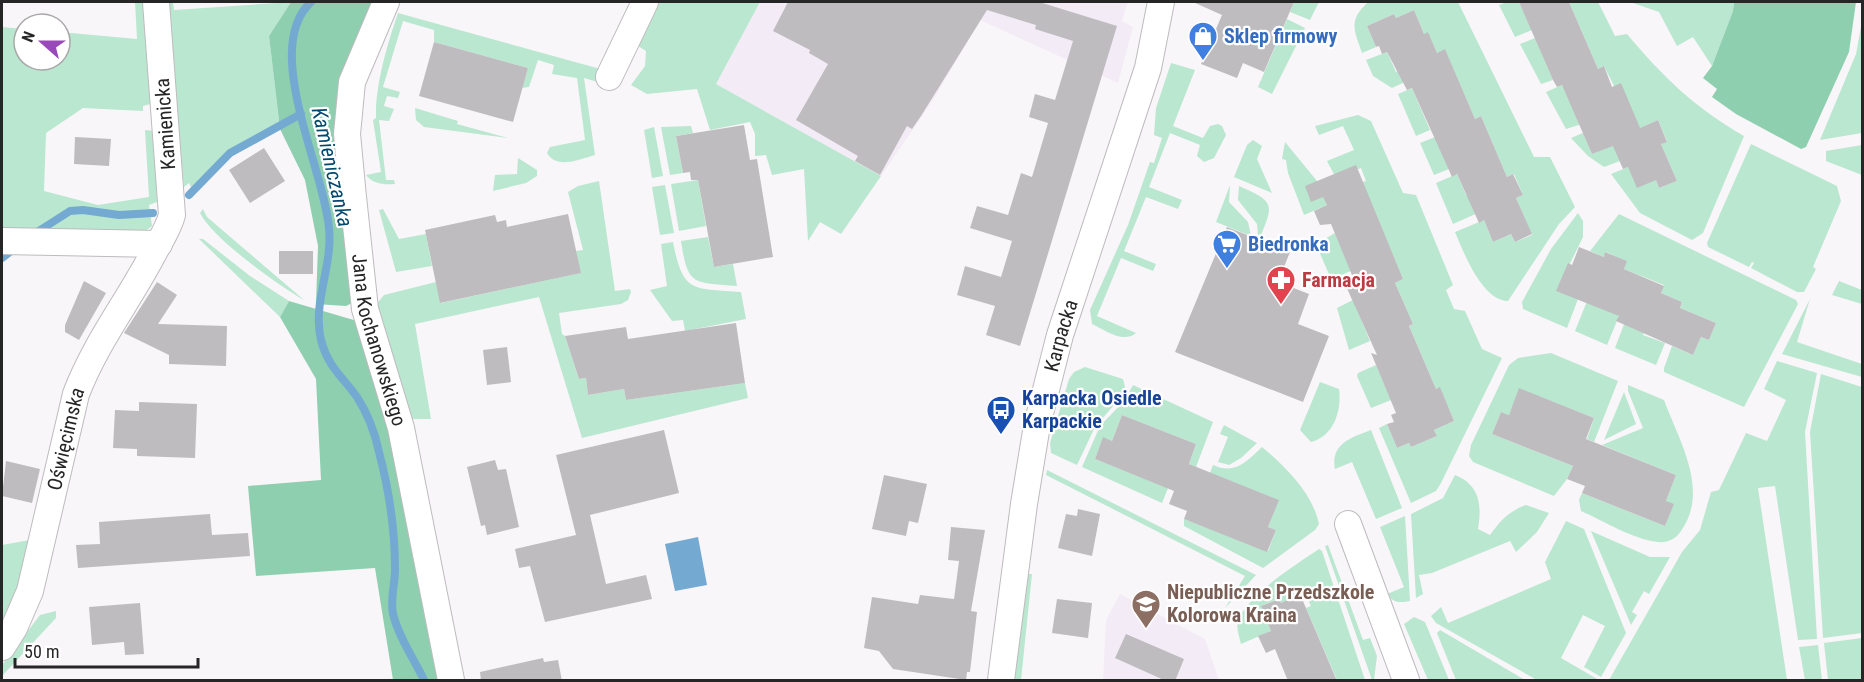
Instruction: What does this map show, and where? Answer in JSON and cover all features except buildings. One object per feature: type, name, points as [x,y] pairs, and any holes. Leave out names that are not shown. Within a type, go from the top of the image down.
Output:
[{"type":"street","name":"Kamienicka","points":[[156,2],[172,214],[159,244]]},
{"type":"street","name":"Jana Kochanowskiego","points":[[386,2],[352,82],[347,134],[354,208],[365,309],[401,428],[451,681]]},
{"type":"street","points":[[609,77],[645,2]]},
{"type":"street","name":"Karpacka","points":[[1001,681],[1024,504],[1039,416],[1060,335],[1148,68],[1161,2]]},
{"type":"street","points":[[2,241],[159,244]]},
{"type":"street","name":"Oświęcimska","points":[[2,647],[14,628],[30,591],[76,394],[86,370],[159,244]]},
{"type":"street","points":[[1348,524],[1406,681]]},
{"type":"shaded area","points":[[760,2],[1128,2],[1122,21],[1133,27],[1118,83],[980,20],[935,97],[881,176],[716,84]]},
{"type":"shaded area","name":"Niepubliczne Przedszkole Kolorowa Kraina","points":[[1120,594],[1205,639],[1219,680],[1103,680],[1106,620]]},
{"type":"green space","points":[[135,2],[146,2],[154,103],[143,106],[143,111],[83,108],[46,133],[44,191],[98,205],[149,197],[145,130],[154,131],[157,202],[149,205],[152,226],[143,233],[2,230],[2,27],[12,28],[12,72],[72,72],[72,33],[137,39]]},
{"type":"green space","points":[[166,2],[173,2],[174,10],[291,2],[269,36],[280,129],[232,155],[194,193],[189,183],[184,187]]},
{"type":"green space","points":[[291,2],[378,2],[354,54],[352,303],[346,306],[316,304],[318,246],[305,180],[280,129],[269,36]]},
{"type":"green space","points":[[660,2],[760,2],[716,84],[881,176],[841,234],[820,222],[808,241],[804,169],[772,175],[766,155],[755,156],[755,134],[750,122],[710,130],[697,89],[647,94],[631,85],[645,66],[646,51],[638,46]]},
{"type":"green space","points":[[1294,2],[1319,2],[1310,20],[1290,12]]},
{"type":"green space","points":[[1368,2],[1458,2],[1534,157],[1550,157],[1575,207],[1559,224],[1508,301],[1499,299],[1482,284],[1468,262],[1455,232],[1484,220],[1493,242],[1511,234],[1515,242],[1532,235],[1516,198],[1523,195],[1514,174],[1507,177],[1481,116],[1475,119],[1445,50],[1437,53],[1428,33],[1424,34],[1414,10],[1396,18],[1394,14],[1367,26],[1376,47],[1362,53],[1354,26],[1355,20]]},
{"type":"green space","points":[[1519,2],[1532,30],[1515,37],[1499,5]]},
{"type":"green space","points":[[1569,2],[1598,2],[1615,36],[1627,34],[1681,91],[1710,114],[1744,136],[1703,233],[1692,240],[1640,213],[1611,174],[1628,167],[1656,180],[1659,188],[1677,181],[1661,144],[1667,141],[1658,120],[1636,130],[1604,66],[1598,69]]},
{"type":"green space","points":[[1630,2],[1734,2],[1733,11],[1712,66],[1693,37],[1677,46],[1659,12]]},
{"type":"green space","points":[[1734,2],[1856,2],[1849,52],[1806,147],[1801,149],[1736,114],[1712,97],[1717,89],[1703,78],[1712,66],[1733,11]]},
{"type":"green space","points":[[398,13],[604,70],[601,83],[584,78],[595,155],[576,161],[563,162],[551,158],[547,153],[550,147],[585,140],[577,78],[552,74],[554,65],[538,60],[529,87],[522,88],[528,68],[434,42],[434,30],[403,21],[383,87],[400,92],[398,98],[387,96],[384,106],[394,109],[389,121],[379,120],[386,180],[394,180],[395,184],[383,184],[372,180],[366,175],[381,172],[373,120],[376,118],[377,93],[382,66]]},
{"type":"green space","points":[[1287,19],[1305,28],[1272,94],[1258,87]]},
{"type":"green space","points":[[1862,21],[1862,133],[1820,140],[1856,54]]},
{"type":"green space","points":[[1535,38],[1553,80],[1541,84],[1520,44]]},
{"type":"green space","points":[[1387,52],[1396,72],[1404,68],[1409,80],[1392,88],[1373,76],[1366,60]]},
{"type":"green space","points":[[1171,63],[1195,70],[1173,126],[1203,138],[1210,126],[1218,124],[1222,126],[1226,135],[1214,158],[1204,162],[1197,156],[1200,145],[1170,133],[1149,187],[1182,200],[1178,209],[1146,197],[1124,251],[1156,264],[1153,271],[1121,258],[1097,316],[1136,333],[1120,337],[1092,324],[1090,310],[1128,225],[1150,162],[1154,163],[1162,138],[1154,135],[1156,108]]},
{"type":"green space","points":[[1562,85],[1582,124],[1566,129],[1546,92]]},
{"type":"green space","points":[[1412,88],[1430,130],[1416,136],[1398,94]]},
{"type":"green space","points":[[415,108],[458,121],[457,124],[508,138],[424,127],[416,120]]},
{"type":"green space","points":[[1358,115],[1371,121],[1403,193],[1416,195],[1453,285],[1446,290],[1454,309],[1465,311],[1482,349],[1502,358],[1436,491],[1411,503],[1379,428],[1387,424],[1397,448],[1409,443],[1411,447],[1437,436],[1434,430],[1454,421],[1440,388],[1436,389],[1409,326],[1413,324],[1395,283],[1403,279],[1362,182],[1366,181],[1361,168],[1336,178],[1327,161],[1354,150],[1343,126],[1319,135],[1315,126]]},
{"type":"green space","points":[[691,126],[693,133],[676,136],[683,173],[670,175],[661,127]]},
{"type":"green space","points":[[654,127],[663,176],[652,178],[644,130]]},
{"type":"green space","points":[[1583,133],[1592,154],[1619,143],[1620,161],[1604,167],[1588,156],[1571,138]]},
{"type":"green space","points":[[1440,135],[1454,167],[1434,175],[1420,143]]},
{"type":"green space","points":[[1253,140],[1262,146],[1257,159],[1272,193],[1234,177],[1247,145]]},
{"type":"green space","points":[[1285,142],[1317,181],[1327,205],[1304,215],[1288,173],[1286,160],[1282,159]]},
{"type":"green space","points":[[1751,144],[1837,186],[1841,201],[1813,267],[1816,269],[1804,292],[1797,292],[1751,268],[1754,263],[1752,262],[1749,267],[1708,247],[1707,243]]},
{"type":"green space","points":[[1862,145],[1862,175],[1826,161],[1826,151]]},
{"type":"green space","points":[[518,158],[537,170],[537,176],[526,183],[493,191],[495,175],[517,174]]},
{"type":"green space","points":[[1457,174],[1466,195],[1472,193],[1480,212],[1453,224],[1436,183]]},
{"type":"green space","points":[[698,180],[706,226],[679,231],[671,184]]},
{"type":"green space","points":[[599,181],[615,291],[630,289],[631,292],[628,300],[621,304],[559,313],[562,334],[565,336],[579,379],[586,378],[588,395],[624,389],[626,400],[745,383],[748,398],[582,438],[539,297],[415,324],[431,419],[409,419],[374,307],[384,295],[436,282],[441,303],[580,273],[576,251],[583,250],[568,192],[578,186]]},
{"type":"green space","points":[[665,185],[674,233],[660,235],[652,187]]},
{"type":"green space","points":[[1230,185],[1229,202],[1248,222],[1251,236],[1216,222]]},
{"type":"green space","points":[[1239,186],[1259,196],[1268,204],[1268,217],[1260,237],[1258,237],[1257,224],[1238,200]]},
{"type":"green space","points":[[203,209],[207,217],[304,300],[263,273],[218,236],[200,213]]},
{"type":"green space","points":[[383,209],[399,239],[426,234],[432,266],[396,272],[379,210]]},
{"type":"green space","points":[[1578,213],[1583,221],[1583,237],[1557,290],[1578,299],[1567,328],[1523,309],[1522,302],[1551,249]]},
{"type":"green space","points":[[1619,214],[1796,300],[1798,304],[1744,407],[1664,372],[1672,346],[1693,355],[1701,337],[1709,340],[1716,323],[1680,308],[1682,302],[1661,293],[1664,285],[1624,269],[1626,261],[1606,252],[1604,257],[1590,251]]},
{"type":"green space","points":[[1335,233],[1351,271],[1331,279],[1316,244]]},
{"type":"green space","points":[[708,237],[714,267],[733,264],[737,286],[702,282],[690,274],[681,241]]},
{"type":"green space","points":[[199,239],[203,239],[250,276],[289,301],[280,317]]},
{"type":"green space","points":[[673,242],[681,271],[686,280],[701,288],[741,292],[746,319],[685,331],[683,320],[672,321],[650,290],[667,286],[661,244]]},
{"type":"green space","points":[[1839,281],[1862,290],[1862,304],[1832,295]]},
{"type":"green space","points":[[1590,294],[1619,316],[1607,345],[1575,331]]},
{"type":"green space","points":[[1810,299],[1797,342],[1862,364],[1862,377],[1782,354]]},
{"type":"green space","points":[[1353,300],[1370,341],[1349,350],[1337,308]]},
{"type":"green space","points":[[289,301],[357,321],[391,430],[443,680],[393,680],[375,568],[256,576],[248,486],[321,480],[316,379],[280,317]]},
{"type":"green space","points":[[1626,319],[1646,327],[1643,335],[1665,343],[1656,365],[1615,348]]},
{"type":"green space","points":[[1551,353],[1618,381],[1594,442],[1587,439],[1594,418],[1520,389],[1509,415],[1501,412],[1492,434],[1573,466],[1567,479],[1554,496],[1473,462],[1469,456],[1471,445],[1509,365],[1518,358]]},
{"type":"green space","points":[[1777,361],[1817,373],[1805,432],[1817,639],[1798,640],[1775,486],[1758,488],[1787,680],[1609,680],[1682,552],[1700,530],[1711,492],[1719,490],[1746,433],[1767,441],[1786,400],[1764,389]]},
{"type":"green space","points":[[1376,365],[1391,400],[1371,408],[1357,376],[1358,373]]},
{"type":"green space","points":[[1085,367],[1123,379],[1125,387],[1120,398],[1095,427],[1077,465],[1051,453],[1050,443],[1069,379],[1074,372]]},
{"type":"green space","points":[[1821,374],[1862,387],[1862,633],[1823,638],[1810,432]]},
{"type":"green space","points":[[1320,382],[1339,389],[1338,413],[1326,434],[1311,442],[1300,430]]},
{"type":"green space","points":[[1133,385],[1213,422],[1196,467],[1189,464],[1196,444],[1122,415],[1112,441],[1103,438],[1095,459],[1168,488],[1162,503],[1082,467],[1100,426],[1125,400]]},
{"type":"green space","points":[[1628,385],[1664,400],[1689,466],[1693,499],[1689,515],[1679,534],[1668,541],[1658,542],[1638,537],[1581,511],[1579,500],[1582,493],[1665,526],[1673,505],[1666,501],[1676,475],[1602,445],[1643,428],[1628,391]]},
{"type":"green space","points":[[1624,392],[1636,424],[1604,440]]},
{"type":"green space","points":[[1224,425],[1257,443],[1241,458],[1229,465],[1218,462],[1228,437],[1220,434]]},
{"type":"green space","points":[[1371,430],[1402,508],[1376,519],[1352,462],[1335,469],[1334,460],[1336,453],[1344,443]]},
{"type":"green space","points":[[1262,447],[1297,481],[1311,502],[1319,524],[1315,530],[1263,568],[1184,526],[1184,519],[1268,551],[1276,530],[1268,527],[1278,500],[1210,473],[1213,465],[1228,469],[1240,465]]},
{"type":"green space","points":[[1047,470],[1256,575],[1225,608],[1245,576],[1046,475]]},
{"type":"green space","points":[[1455,475],[1470,484],[1474,490],[1480,512],[1478,529],[1490,535],[1505,517],[1526,505],[1549,513],[1537,532],[1516,552],[1510,541],[1432,573],[1419,575],[1423,594],[1416,598],[1411,514],[1443,498]]},
{"type":"green space","points":[[1405,516],[1410,601],[1400,602],[1394,601],[1387,594],[1404,587],[1380,527]]},
{"type":"green space","points":[[1566,521],[1584,529],[1626,633],[1601,677],[1584,667],[1605,626],[1583,615],[1561,658],[1599,680],[1537,680],[1436,623],[1431,616],[1441,607],[1448,623],[1551,579],[1545,562]]},
{"type":"green space","points":[[1591,531],[1650,557],[1670,557],[1649,594],[1644,591],[1632,612],[1637,615],[1631,625]]},
{"type":"green space","points":[[35,539],[25,574],[2,633],[2,545]]},
{"type":"green space","points":[[1328,545],[1363,640],[1370,638],[1377,656],[1374,680],[1372,680],[1325,546]]},
{"type":"green space","points":[[1319,549],[1322,551],[1365,680],[1337,680],[1306,608],[1311,606],[1305,593],[1281,603],[1278,599],[1261,606],[1271,631],[1241,644],[1238,621],[1251,601],[1274,581]]},
{"type":"green space","points":[[1027,574],[1032,574],[1021,680],[1013,680]]},
{"type":"green space","points":[[56,611],[56,618],[2,676],[2,665],[40,615]]},
{"type":"green space","points":[[1414,617],[1425,622],[1449,680],[1428,680],[1404,624]]},
{"type":"green space","points":[[1440,630],[1525,680],[1456,680],[1437,633]]},
{"type":"green space","points":[[1862,638],[1862,680],[1828,680],[1824,643]]},
{"type":"green space","points":[[1818,645],[1822,680],[1805,680],[1799,647]]},
{"type":"water","points":[[698,537],[707,585],[675,591],[665,544]]},
{"type":"waterway","name":"Kamieniczanka","points":[[311,2],[297,22],[292,48],[293,78],[299,110],[325,203],[329,228],[328,256],[319,312],[321,340],[327,357],[361,403],[375,438],[386,481],[393,525],[395,554],[393,614],[403,640],[424,680]]},
{"type":"waterway","points":[[189,195],[230,153],[301,114]]},
{"type":"waterway","points":[[34,234],[70,211],[83,210],[119,215],[153,213]]},
{"type":"waterway","points":[[2,258],[15,248]]},
{"type":"place","name":"Sklep firmowy","points":[[1203,62]]},
{"type":"place","name":"Biedronka","points":[[1227,270]]},
{"type":"place","name":"Farmacja","points":[[1281,306]]},
{"type":"place","name":"Karpacka Osiedle Karpackie","points":[[1001,436]]},
{"type":"place","name":"Niepubliczne Przedszkole Kolorowa Kraina","points":[[1146,630]]}]
